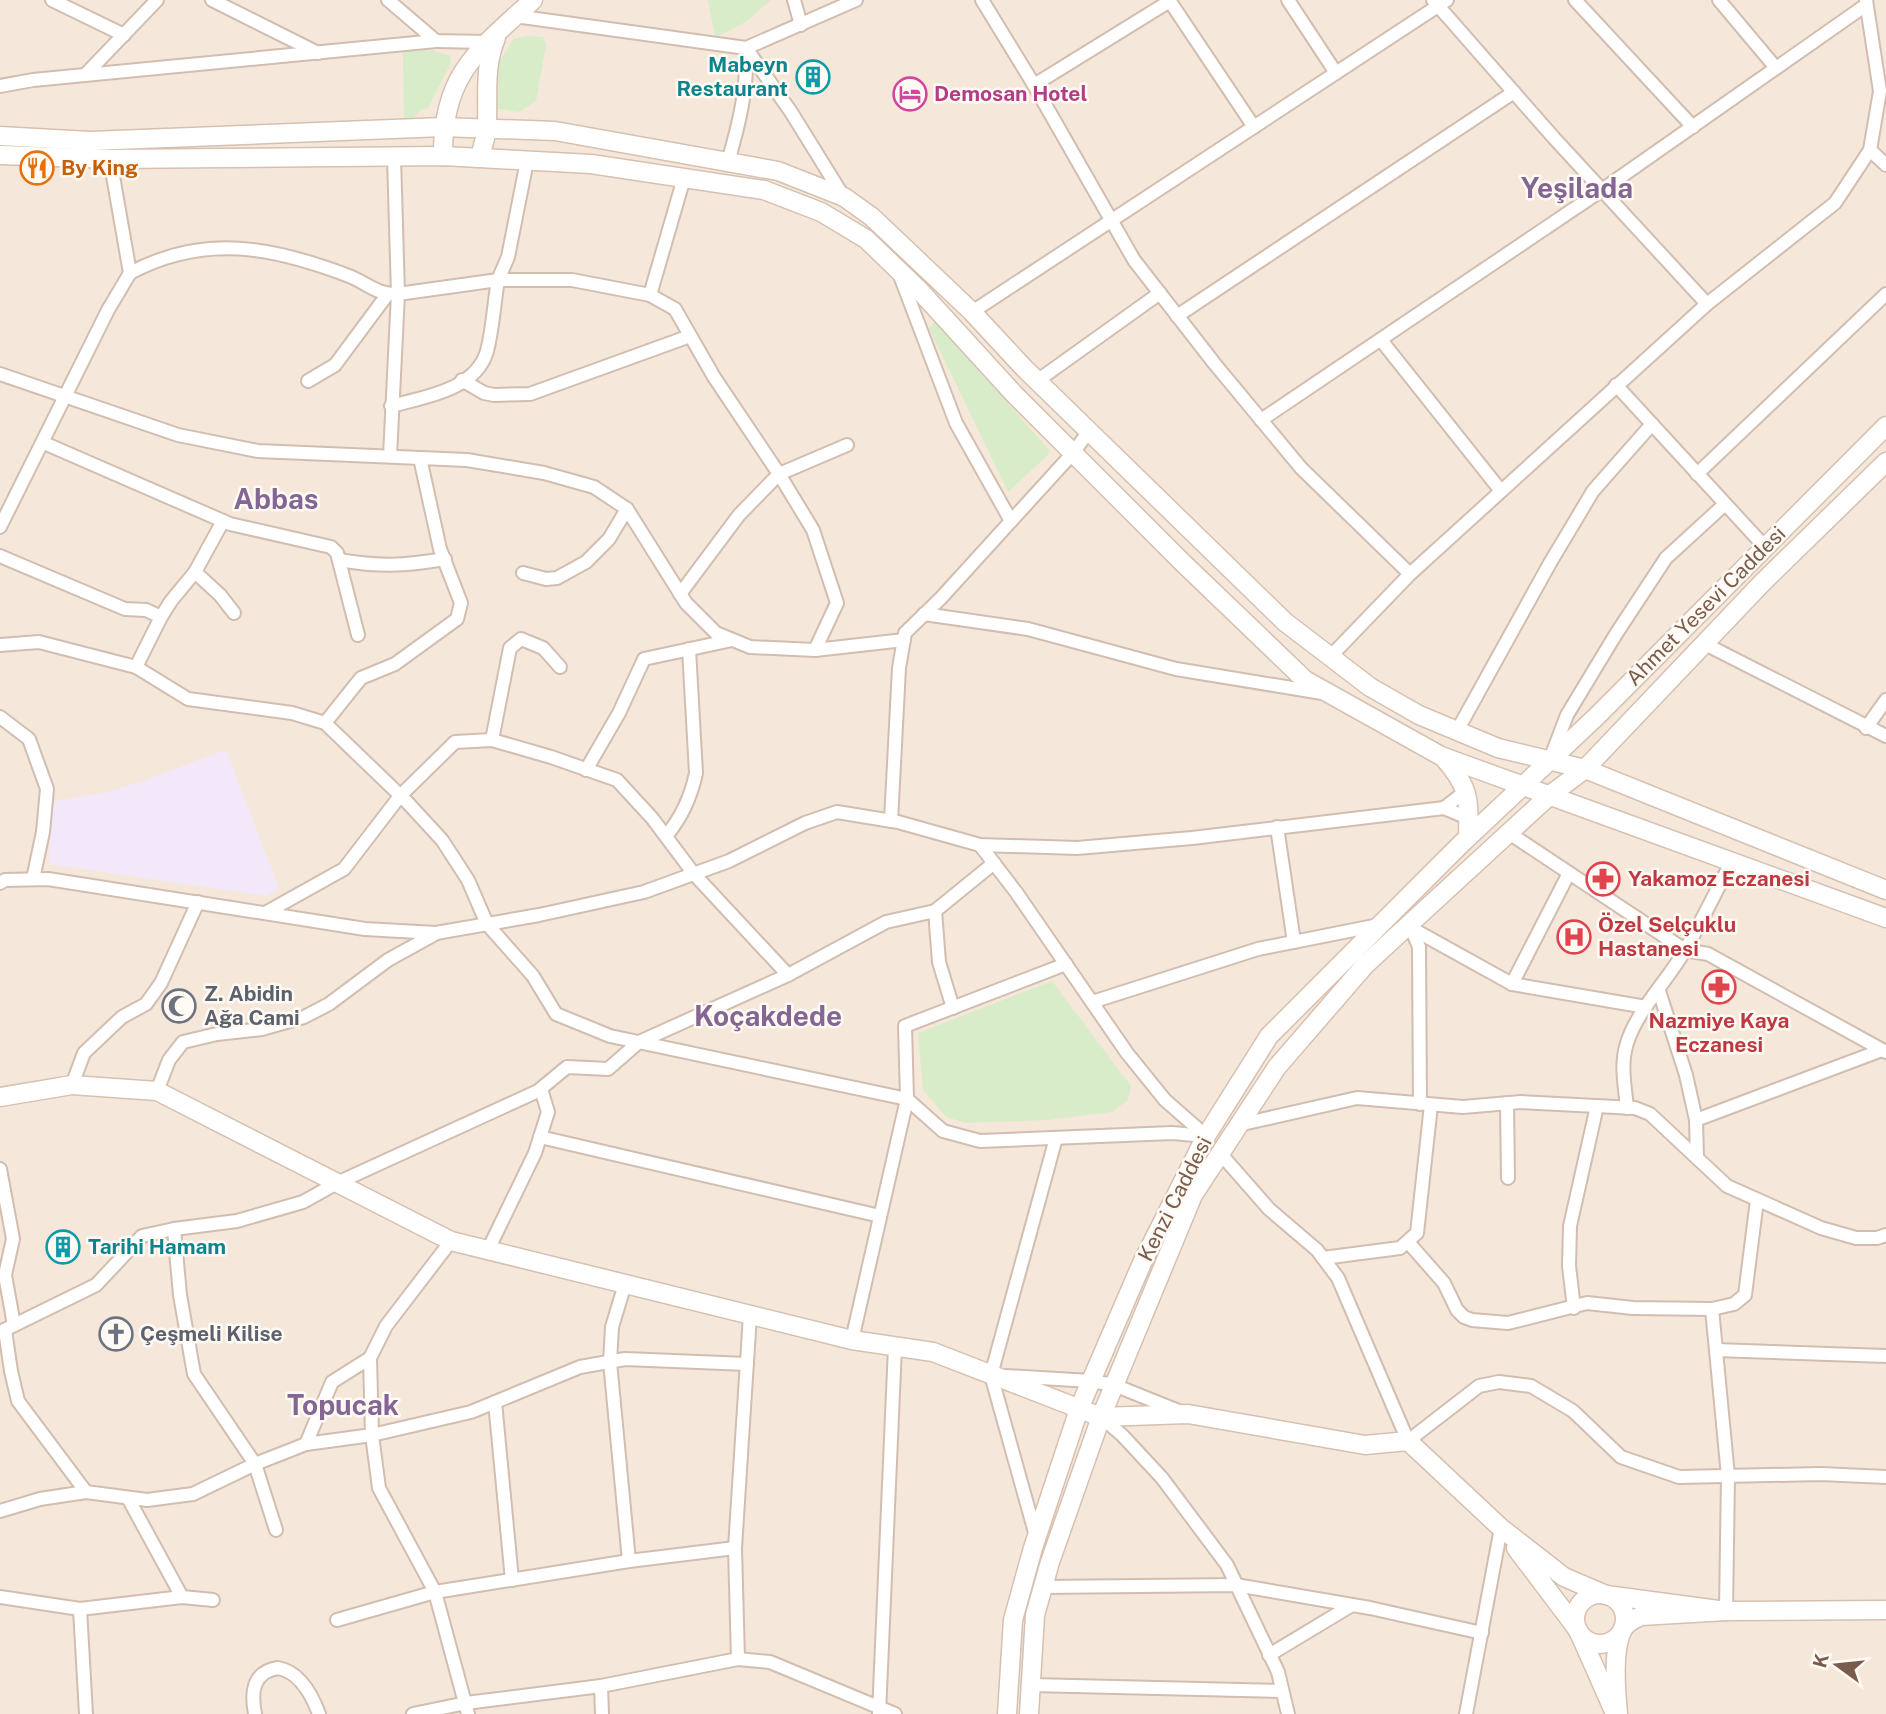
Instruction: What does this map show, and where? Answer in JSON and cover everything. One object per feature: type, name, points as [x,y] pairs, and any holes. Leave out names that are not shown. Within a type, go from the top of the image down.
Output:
[{"type":"main road","points":[[443,156],[443,127],[457,78],[525,5]]},
{"type":"main road","points":[[480,158],[487,128],[488,68],[493,37]]},
{"type":"main road","points":[[0,136],[90,141],[443,127],[555,131],[778,171],[844,197],[872,217],[972,312],[1037,381],[1285,622],[1370,687],[1419,715],[1498,748],[1585,769],[1886,890]]},
{"type":"main road","points":[[0,155],[110,159],[443,156],[591,164],[764,190],[821,212],[866,239],[898,269],[1014,394],[1305,680],[1441,756],[1886,918]]},
{"type":"main road","name":"Ahmet Yesevi Caddesi","points":[[1524,784],[1886,426]]},
{"type":"main road","name":"Ahmet Yesevi Caddesi","points":[[1550,795],[1585,769],[1763,582],[1886,462]]},
{"type":"main road","points":[[1441,756],[1459,776],[1469,799],[1468,837]]},
{"type":"main road","name":"Kenzi Caddesi","points":[[1007,1714],[1013,1619],[1036,1537],[1079,1409],[1142,1263],[1206,1136],[1269,1036],[1524,784]]},
{"type":"main road","name":"Kenzi Caddesi","points":[[1029,1714],[1035,1615],[1043,1587],[1101,1417],[1193,1195],[1277,1067],[1366,964],[1550,795]]},
{"type":"main road","points":[[0,1097],[72,1085],[157,1091],[451,1241],[852,1340],[933,1352],[1101,1417],[1188,1414],[1365,1445],[1408,1441],[1501,1528],[1564,1577],[1613,1597],[1623,1608],[1625,1622],[1615,1667],[1616,1714]]},
{"type":"main road","points":[[1501,1528],[1578,1630],[1587,1640],[1601,1644],[1614,1640],[1631,1620],[1641,1616],[1727,1611],[1886,1610]]},
{"type":"main road","points":[[1616,1714],[1578,1630],[1575,1616],[1581,1603],[1592,1595],[1606,1595],[1727,1611]]},
{"type":"street","points":[[52,0],[68,3],[124,35]]},
{"type":"street","points":[[85,75],[157,0]]},
{"type":"street","points":[[212,0],[318,52]]},
{"type":"street","points":[[388,0],[436,41]]},
{"type":"street","points":[[794,0],[801,25]]},
{"type":"street","points":[[525,5],[746,48],[856,0]]},
{"type":"street","points":[[982,0],[1134,260],[1301,468],[1410,574]]},
{"type":"street","points":[[1288,0],[1336,73]]},
{"type":"street","points":[[1575,0],[1693,127]]},
{"type":"street","points":[[1719,0],[1776,68]]},
{"type":"street","points":[[1034,85],[1169,1],[1254,127]]},
{"type":"street","points":[[972,312],[1336,73],[1439,2],[1514,92],[1707,304]]},
{"type":"street","points":[[1261,420],[1602,190],[1866,3],[1880,91],[1870,150],[1835,203],[1707,304],[1616,385],[1410,574],[1330,657]]},
{"type":"street","points":[[0,86],[85,75],[493,37]]},
{"type":"street","points":[[728,162],[744,104],[746,48]]},
{"type":"street","points":[[746,48],[791,112],[844,197]]},
{"type":"street","points":[[1177,316],[1514,92]]},
{"type":"street","points":[[1870,150],[1886,165]]},
{"type":"street","points":[[390,456],[394,157]]},
{"type":"street","points":[[110,159],[130,272]]},
{"type":"street","points":[[391,405],[445,391],[474,373],[486,353],[498,280],[508,257],[527,161]]},
{"type":"street","points":[[650,295],[684,178]]},
{"type":"street","points":[[0,527],[108,310],[130,272],[146,264],[181,252],[217,247],[265,250],[350,276],[373,291],[392,295],[498,280],[572,280],[650,295],[675,309],[714,377],[813,530],[837,603],[815,650]]},
{"type":"street","points":[[898,269],[956,423],[1010,521]]},
{"type":"street","points":[[1037,381],[1160,293]]},
{"type":"street","points":[[1698,474],[1886,294]]},
{"type":"street","points":[[308,381],[335,365],[392,295]]},
{"type":"street","points":[[462,380],[484,393],[530,394],[690,336]]},
{"type":"street","points":[[1381,340],[1501,491]]},
{"type":"street","points":[[0,374],[178,435],[258,452],[467,460],[544,473],[594,487],[627,509],[686,603],[716,633],[750,648],[815,650],[904,639]]},
{"type":"street","points":[[1616,385],[1765,547]]},
{"type":"street","points":[[1457,731],[1593,491],[1651,424]]},
{"type":"street","points":[[891,821],[899,668],[905,633],[1073,453],[1089,431]]},
{"type":"street","points":[[44,443],[223,521],[331,547],[339,560],[358,635]]},
{"type":"street","points":[[680,594],[739,514],[779,474],[847,445]]},
{"type":"street","points":[[325,723],[360,678],[395,664],[457,619],[461,603],[440,549],[420,458]]},
{"type":"street","points":[[1550,761],[1567,715],[1666,558],[1725,504]]},
{"type":"street","points":[[523,573],[546,579],[557,578],[586,562],[609,539],[627,509]]},
{"type":"street","points":[[136,667],[161,617],[195,572],[223,521]]},
{"type":"street","points":[[0,556],[125,609],[146,610],[161,617]]},
{"type":"street","points":[[339,560],[397,566],[445,559]]},
{"type":"street","points":[[195,572],[220,595],[234,613]]},
{"type":"street","points":[[924,614],[1028,629],[1176,669],[1327,694]]},
{"type":"street","points":[[492,740],[510,648],[521,639],[543,648],[560,667]]},
{"type":"street","points":[[586,770],[619,713],[644,659],[732,640]]},
{"type":"street","points":[[0,645],[39,642],[136,667],[188,699],[292,713],[325,723],[442,840],[468,880],[487,924],[533,976],[556,1014],[610,1036],[907,1099],[943,1131],[980,1141],[1172,1133],[1206,1136]]},
{"type":"street","points":[[1705,643],[1886,736]]},
{"type":"street","points":[[666,836],[682,814],[691,794],[696,772],[689,649]]},
{"type":"street","points":[[1866,728],[1886,700]]},
{"type":"street","points":[[0,718],[29,738],[47,789],[43,832],[33,879]]},
{"type":"street","points":[[267,912],[344,869],[400,796],[455,742],[492,740],[617,780],[652,818],[694,874],[788,975]]},
{"type":"street","points":[[1444,808],[1466,791]]},
{"type":"street","points":[[0,883],[5,880],[48,879],[365,929],[436,933],[644,892],[729,861],[805,823],[837,812],[891,821],[980,845],[1077,848],[1192,838],[1444,808],[1468,818]]},
{"type":"street","points":[[1277,827],[1294,942]]},
{"type":"street","points":[[1509,833],[1685,950],[1708,954],[1884,1051]]},
{"type":"street","points":[[980,845],[1127,1053],[1165,1100],[1206,1136]]},
{"type":"street","points":[[1627,1108],[1623,1067],[1626,1045],[1638,1016],[1659,991],[1685,950],[1732,861]]},
{"type":"street","points":[[6,1329],[96,1285],[142,1236],[237,1221],[303,1202],[337,1183],[541,1089],[567,1067],[608,1069],[639,1042],[788,975],[886,922],[935,911],[994,863]]},
{"type":"street","points":[[1512,984],[1569,873]]},
{"type":"street","points":[[72,1085],[84,1053],[122,1017],[146,1004],[161,984],[198,902]]},
{"type":"street","points":[[935,911],[939,962],[953,1008]]},
{"type":"street","points":[[1092,1002],[1258,949],[1380,925]]},
{"type":"street","points":[[1323,1258],[1400,1248],[1417,1233],[1420,1223],[1426,1104],[1419,947],[1411,928],[1512,984],[1646,1007]]},
{"type":"street","points":[[157,1091],[169,1060],[183,1042],[217,1034],[262,1029],[304,1017],[329,1003],[388,960],[436,933]]},
{"type":"street","points":[[852,1340],[907,1099],[905,1026],[1066,964]]},
{"type":"street","points":[[1659,991],[1686,1075],[1696,1120],[1697,1158]]},
{"type":"street","points":[[1696,1120],[1884,1051]]},
{"type":"street","points":[[488,1250],[529,1168],[540,1137],[548,1112],[541,1089]]},
{"type":"street","points":[[1238,1125],[1357,1098],[1463,1107],[1507,1103],[1627,1108],[1650,1114],[1727,1186],[1821,1228],[1856,1238],[1886,1235]]},
{"type":"street","points":[[1507,1103],[1508,1178]]},
{"type":"street","points":[[1574,1308],[1569,1266],[1570,1226],[1597,1106]]},
{"type":"street","points":[[540,1137],[880,1216]]},
{"type":"street","points":[[1036,1537],[991,1375],[1056,1138]]},
{"type":"street","points":[[1219,1152],[1269,1209],[1317,1250],[1338,1279],[1408,1441],[1479,1386],[1499,1382],[1531,1386],[1573,1410],[1621,1457],[1679,1477],[1821,1474],[1886,1477]]},
{"type":"street","points":[[0,1169],[13,1238],[5,1275],[6,1329],[18,1401],[86,1492]]},
{"type":"street","points":[[1408,1242],[1444,1283],[1457,1310],[1472,1320],[1508,1323],[1587,1303],[1633,1308],[1713,1309],[1734,1304],[1745,1295],[1757,1200]]},
{"type":"street","points":[[174,1229],[180,1295],[194,1374],[255,1464],[276,1530]]},
{"type":"street","points":[[451,1241],[386,1326],[370,1358],[372,1435],[379,1488],[435,1592],[467,1708]]},
{"type":"street","points":[[625,1284],[612,1327],[610,1362],[629,1562]]},
{"type":"street","points":[[1713,1309],[1728,1476],[1727,1611]]},
{"type":"street","points":[[738,1659],[735,1548],[750,1315]]},
{"type":"street","points":[[879,1712],[895,1347]]},
{"type":"street","points":[[1716,1350],[1886,1356]]},
{"type":"street","points":[[306,1444],[332,1381],[370,1358]]},
{"type":"street","points":[[0,1511],[40,1499],[86,1492],[147,1500],[193,1494],[255,1464],[306,1444],[372,1435],[471,1412],[580,1367],[625,1359],[747,1364]]},
{"type":"street","points":[[991,1375],[1091,1381],[1114,1385],[1188,1414]]},
{"type":"street","points":[[495,1402],[512,1580]]},
{"type":"street","points":[[1101,1417],[1122,1435],[1162,1478],[1227,1565],[1278,1672],[1288,1714]]},
{"type":"street","points":[[128,1498],[183,1597]]},
{"type":"street","points":[[1466,1714],[1501,1528]]},
{"type":"street","points":[[337,1620],[435,1592],[735,1548]]},
{"type":"street","points":[[1043,1587],[1236,1585],[1352,1605],[1482,1633]]},
{"type":"street","points":[[0,1597],[80,1609],[183,1597],[213,1600]]},
{"type":"street","points":[[1269,1655],[1352,1605]]},
{"type":"street","points":[[80,1609],[86,1714]]},
{"type":"street","points":[[413,1714],[601,1686],[738,1659],[769,1662],[879,1712],[895,1714]]},
{"type":"street","points":[[256,1714],[254,1684],[262,1674],[278,1668],[295,1675],[306,1688],[319,1714]]},
{"type":"street","points":[[1031,1685],[1282,1691]]},
{"type":"street","points":[[601,1686],[603,1714]]},
{"type":"shaded area","points":[[0,0],[1886,0],[1886,1714],[0,1714]]},
{"type":"shaded area","points":[[226,750],[279,888],[267,896],[49,864],[50,802],[108,792]]},
{"type":"green space","points":[[708,0],[771,0],[747,21],[715,38]]},
{"type":"green space","points":[[543,37],[546,45],[536,101],[519,112],[494,108],[489,86],[500,60],[514,39]]},
{"type":"green space","points":[[432,50],[450,56],[451,63],[428,108],[421,110],[411,120],[404,120],[403,52]]},
{"type":"green space","points":[[935,321],[1051,452],[1008,492],[929,328]]},
{"type":"green space","points":[[1052,981],[1131,1086],[1128,1100],[1112,1112],[1048,1120],[966,1123],[946,1117],[923,1090],[918,1033]]},
{"type":"place","name":"Mabeyn Restaurant","points":[[813,77]]},
{"type":"place","name":"Demosan Hotel","points":[[910,94]]},
{"type":"place","name":"By King","points":[[37,168]]},
{"type":"place","name":"Yakamoz Eczanesi","points":[[1603,879]]},
{"type":"place","name":"Özel Selçuklu Hastanesi","points":[[1574,937]]},
{"type":"place","name":"Nazmiye Kaya Eczanesi","points":[[1719,987]]},
{"type":"place","name":"Z. Abidin Ağa Cami","points":[[179,1006]]},
{"type":"place","name":"Tarihi Hamam","points":[[63,1247]]},
{"type":"place","name":"Çeşmeli Kilise","points":[[116,1334]]},
{"type":"district","name":"Yeşilada","points":[[1577,188]]},
{"type":"district","name":"Abbas","points":[[276,499]]},
{"type":"district","name":"Koçakdede","points":[[768,1016]]},
{"type":"district","name":"Topucak","points":[[343,1405]]}]
